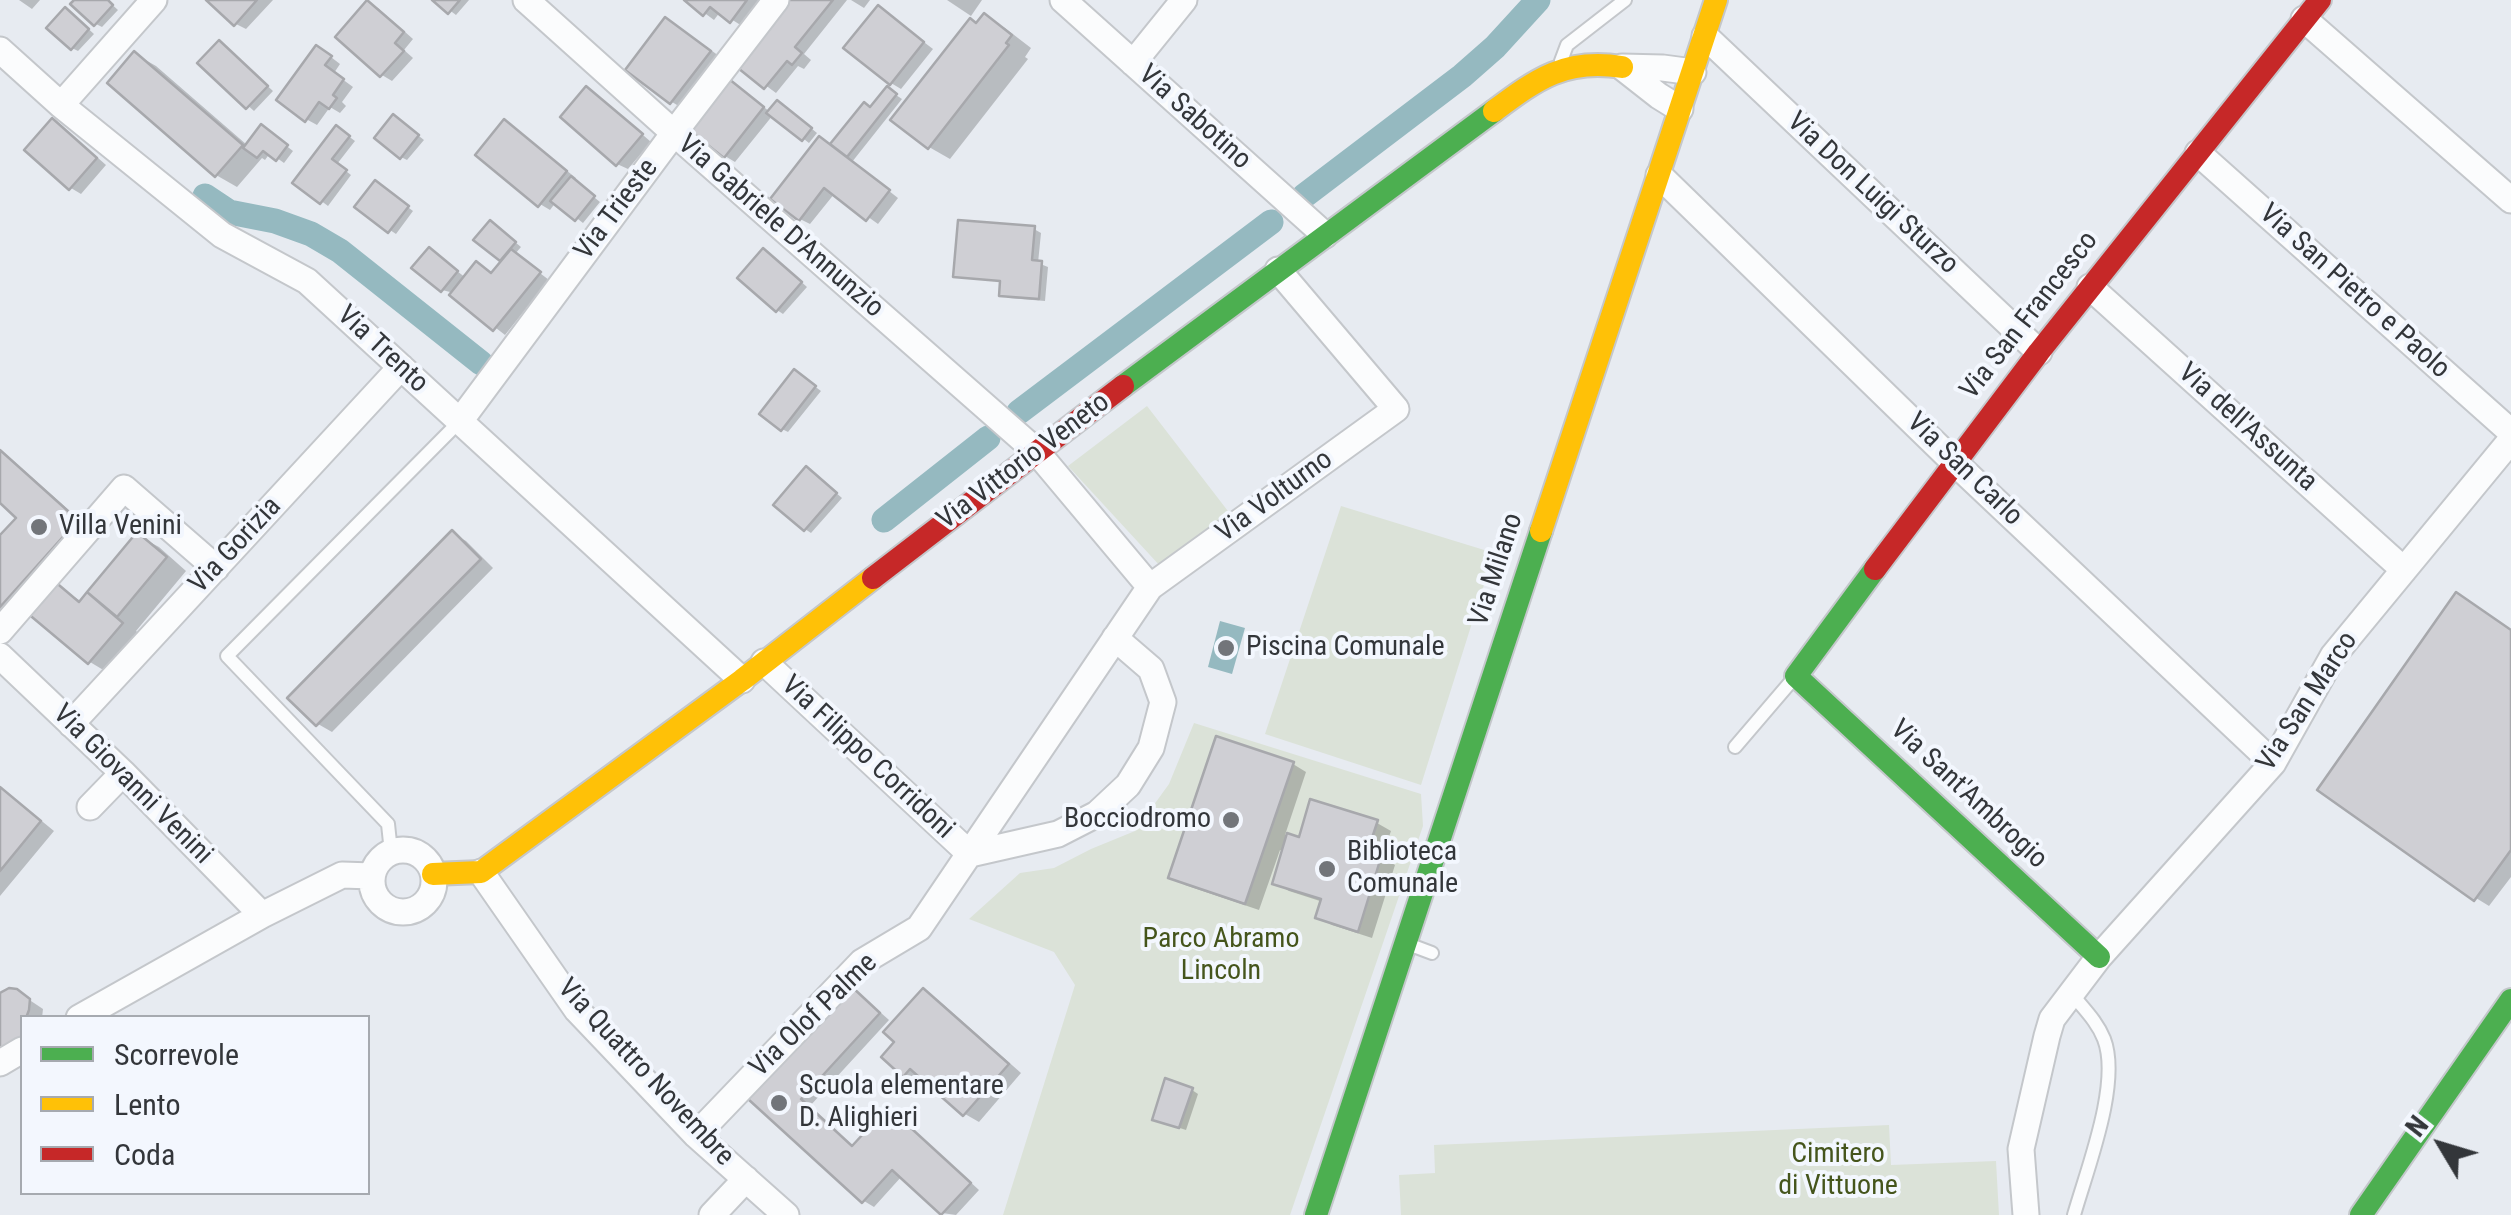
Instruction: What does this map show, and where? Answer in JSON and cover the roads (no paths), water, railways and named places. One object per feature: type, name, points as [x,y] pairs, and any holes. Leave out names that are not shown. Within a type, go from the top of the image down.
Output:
[{"type":"street","points":[[61,105],[154,0]]},
{"type":"street","name":"Via Gabriele D'Annunzio","points":[[526,0],[1036,451]]},
{"type":"street","name":"Via Trieste","points":[[460,421],[776,0]]},
{"type":"street","name":"Via Sabotino","points":[[1063,0],[1325,235]]},
{"type":"street","points":[[1134,63],[1184,0]]},
{"type":"street","name":"Via Milano","points":[[1316,1215],[1716,0]]},
{"type":"street","points":[[2312,10],[2511,200]]},
{"type":"street","name":"Via San Francesco","points":[[1796,676],[2039,352],[2312,10]]},
{"type":"street","name":"Via Don Luigi Sturzo","points":[[1704,36],[2039,352]]},
{"type":"street","name":"Via Trento","points":[[0,50],[61,105],[222,235],[307,281],[742,680]]},
{"type":"street","name":"Via Vittorio Veneto","points":[[480,872],[742,680],[1036,451],[1533,82],[1558,68],[1596,62],[1692,72]]},
{"type":"street","points":[[1622,67],[1680,109]]},
{"type":"street","name":"Via San Pietro e Paolo","points":[[2198,152],[2511,432]]},
{"type":"street","name":"Via San Carlo","points":[[1658,174],[1954,462],[2273,763]]},
{"type":"street","name":"Via Volturno","points":[[1150,587],[1396,409],[1278,270]]},
{"type":"street","name":"Via dell'Assunta","points":[[2090,287],[2404,570]]},
{"type":"street","name":"Via Gorizia","points":[[72,724],[401,368]]},
{"type":"street","name":"Via San Marco","points":[[2026,1215],[2021,1149],[2052,1019],[2098,958],[2273,763],[2333,656],[2511,440]]},
{"type":"street","points":[[1036,451],[1150,587]]},
{"type":"street","points":[[0,631],[124,488],[216,568]]},
{"type":"street","name":"Via Olof Palme","points":[[696,1135],[862,962],[919,928],[1150,587]]},
{"type":"street","points":[[970,854],[1058,834],[1097,814],[1128,785],[1151,748],[1164,702],[1151,669],[1115,638]]},
{"type":"street","name":"Via Giovanni Venini","points":[[0,656],[262,914]]},
{"type":"street","name":"Via Filippo Corridoni","points":[[764,662],[970,854]]},
{"type":"street","name":"Via Sant'Ambrogio","points":[[1796,676],[2098,958]]},
{"type":"street","points":[[90,808],[122,773]]},
{"type":"street","points":[[412,851],[422,856],[433,874],[431,892],[419,907],[400,912],[376,897],[372,876],[382,858],[391,852],[412,851]]},
{"type":"street","points":[[433,874],[480,872]]},
{"type":"street","name":"Via Quattro Novembre","points":[[480,872],[577,1010],[696,1135],[786,1215]]},
{"type":"street","points":[[84,1015],[262,914],[342,875],[372,876]]},
{"type":"street","points":[[2361,1215],[2511,1000]]},
{"type":"street","points":[[712,1215],[746,1180]]},
{"type":"lane","points":[[1558,68],[1567,45],[1626,0]]},
{"type":"lane","points":[[391,852],[388,824],[227,656],[460,421]]},
{"type":"lane","points":[[1734,748],[1796,676]]},
{"type":"lane","points":[[1406,943],[1432,953]]},
{"type":"lane","points":[[2072,994],[2097,1025],[2110,1059],[2108,1092],[2074,1215]]},
{"type":"water","name":"Piscina Comunale","points":[[1220,621],[1245,628],[1232,674],[1208,667]]},
{"type":"waterway","points":[[1304,196],[1462,76],[1538,0]]},
{"type":"waterway","points":[[205,196],[229,212],[275,221],[311,234],[340,251],[481,363]]},
{"type":"waterway","points":[[1019,412],[1271,222]]},
{"type":"waterway","points":[[884,520],[988,438]]},
{"type":"place","name":"Villa Venini","points":[[39,527]]},
{"type":"place","name":"Piscina Comunale","points":[[1226,648]]},
{"type":"place","name":"Bocciodromo","points":[[1231,820]]},
{"type":"place","name":"Biblioteca Comunale","points":[[1327,869]]},
{"type":"place","name":"Scuola elementare D. Alighieri","points":[[779,1103]]},
{"type":"park label","name":"Parco Abramo Lincoln","points":[[1221,956]]},
{"type":"park label","name":"Cimitero di Vittuone","points":[[1838,1171]]}]
